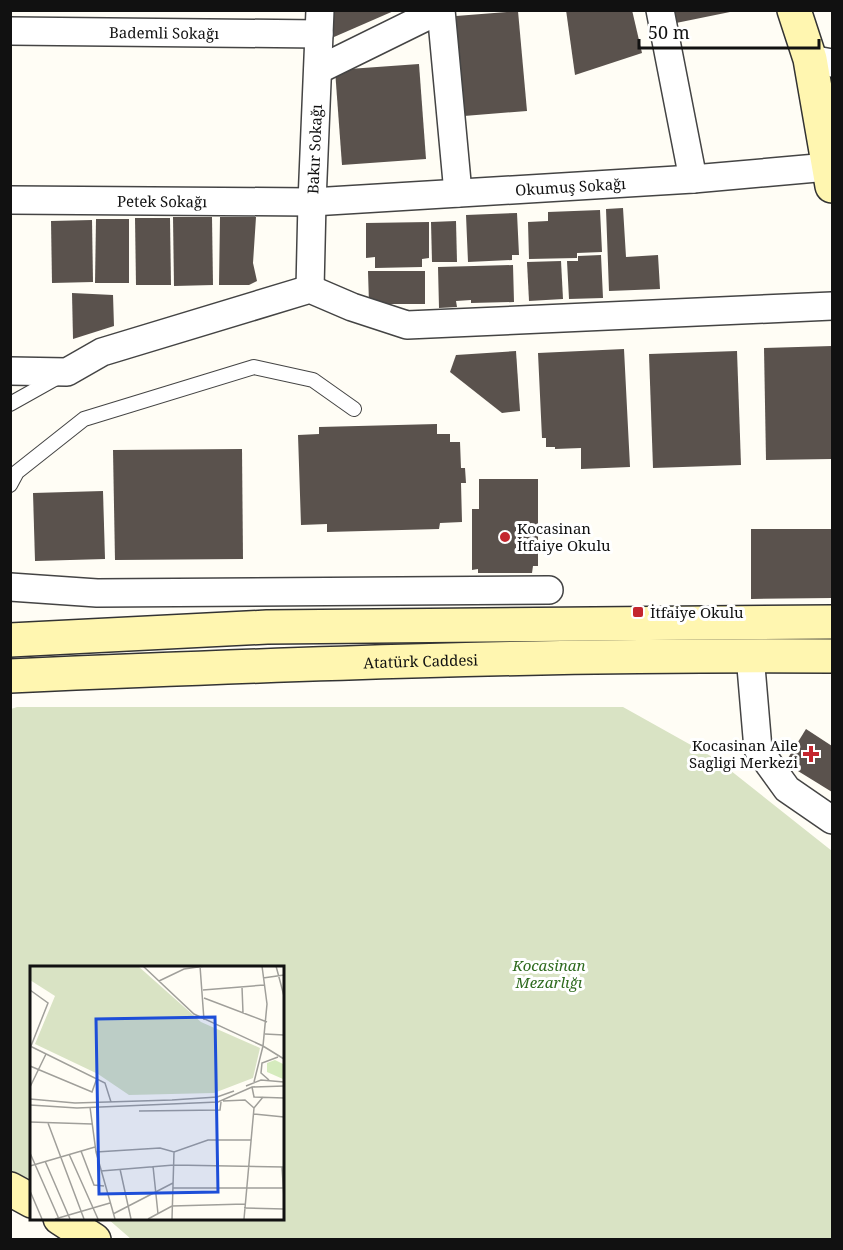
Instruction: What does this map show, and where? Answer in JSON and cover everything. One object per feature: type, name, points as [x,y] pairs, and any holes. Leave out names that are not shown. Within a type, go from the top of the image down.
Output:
[{"type":"main road","points":[[794,10],[821,61],[830,176]]},
{"type":"main road","points":[[10,640],[267,627],[832,622]]},
{"type":"main road","name":"Atatürk Caddesi","points":[[10,676],[318,663],[750,655],[832,656]]},
{"type":"main road","points":[[10,1189],[30,1200]]},
{"type":"street","points":[[318,70],[440,10],[458,193]]},
{"type":"street","points":[[660,10],[693,179]]},
{"type":"street","name":"Bakır Sokağı","points":[[310,289],[320,22]]},
{"type":"street","name":"Bademli Sokağı","points":[[10,30],[320,22]]},
{"type":"street","name":"Okumuş Sokağı","points":[[312,202],[693,179],[830,176]]},
{"type":"street","name":"Petek Sokağı","points":[[10,200],[312,202]]},
{"type":"street","points":[[10,371],[67,372],[102,352],[310,289],[352,307],[407,325],[832,306]]},
{"type":"street","points":[[10,587],[97,593],[549,590]]},
{"type":"street","points":[[750,655],[758,749],[787,789],[832,820]]},
{"type":"lane","points":[[10,485],[17,472],[84,419],[254,367],[313,380],[354,409]]},
{"type":"lane","points":[[10,404],[67,372]]},
{"type":"green space","name":"Kocasinan Mezarlığı","points":[[17,707],[623,707],[716,759],[832,851],[832,1239],[131,1239],[109,1220],[284,1220],[284,966],[30,966],[30,1182],[11,1172],[11,709]]},
{"type":"building","points":[[334,10],[396,10],[334,37]]},
{"type":"building","points":[[566,10],[632,10],[642,53],[575,75]]},
{"type":"building","points":[[673,10],[730,10],[730,12],[676,23]]},
{"type":"building","points":[[518,11],[527,111],[464,116],[456,16]]},
{"type":"building","points":[[419,64],[426,159],[342,165],[335,70]]},
{"type":"building","points":[[623,208],[626,257],[658,255],[660,289],[609,291],[606,209]]},
{"type":"building","points":[[600,210],[602,252],[577,253],[577,258],[529,259],[528,222],[548,221],[548,212]]},
{"type":"building","points":[[517,213],[519,255],[512,255],[512,260],[468,262],[466,215]]},
{"type":"building","points":[[173,217],[212,217],[213,285],[174,286]]},
{"type":"building","points":[[220,217],[256,217],[253,263],[257,281],[249,285],[219,285]]},
{"type":"building","points":[[135,218],[170,218],[171,285],[136,285]]},
{"type":"building","points":[[96,219],[129,219],[129,283],[95,283]]},
{"type":"building","points":[[92,220],[93,282],[52,283],[51,221]]},
{"type":"building","points":[[456,221],[457,262],[432,262],[431,222]]},
{"type":"building","points":[[429,222],[429,258],[422,259],[422,267],[375,268],[375,257],[366,258],[366,223]]},
{"type":"building","points":[[601,255],[603,298],[569,299],[567,261],[578,261],[578,256]]},
{"type":"building","points":[[561,261],[563,299],[529,301],[527,262]]},
{"type":"building","points":[[513,265],[514,302],[456,301],[457,307],[439,308],[438,267]]},
{"type":"building","points":[[368,271],[425,271],[425,304],[369,304]]},
{"type":"building","points":[[72,293],[113,295],[114,326],[73,339]]},
{"type":"building","points":[[832,346],[832,459],[766,460],[764,348]]},
{"type":"building","points":[[624,349],[630,467],[581,469],[581,448],[546,447],[546,438],[542,438],[538,353]]},
{"type":"building","points":[[516,351],[520,411],[502,413],[450,372],[456,355]]},
{"type":"building","points":[[737,351],[741,465],[653,468],[649,354]]},
{"type":"building","points":[[437,424],[437,434],[450,434],[450,442],[460,442],[461,468],[465,468],[466,483],[461,483],[462,522],[440,523],[439,529],[327,532],[327,524],[301,525],[298,435],[319,434],[319,427]]},
{"type":"building","points":[[242,449],[243,559],[115,560],[113,450]]},
{"type":"building","name":"Kocasinan İtfaiye Okulu","points":[[479,479],[538,479],[538,566],[533,566],[532,573],[478,573],[478,569],[472,570],[472,509],[479,509]]},
{"type":"building","points":[[103,491],[105,559],[35,561],[33,493]]},
{"type":"building","points":[[751,529],[832,529],[832,598],[751,599]]},
{"type":"building","name":"Kocasinan Aile Sagligi Merkezi","points":[[806,729],[832,746],[832,792],[785,763]]},
{"type":"place","name":"Kocasinan İtfaiye Okulu","points":[[505,537]]},
{"type":"place","name":"İtfaiye Okulu","points":[[638,612]]},
{"type":"place","name":"Kocasinan Aile Sagligi Merkezi","points":[[811,754]]}]
